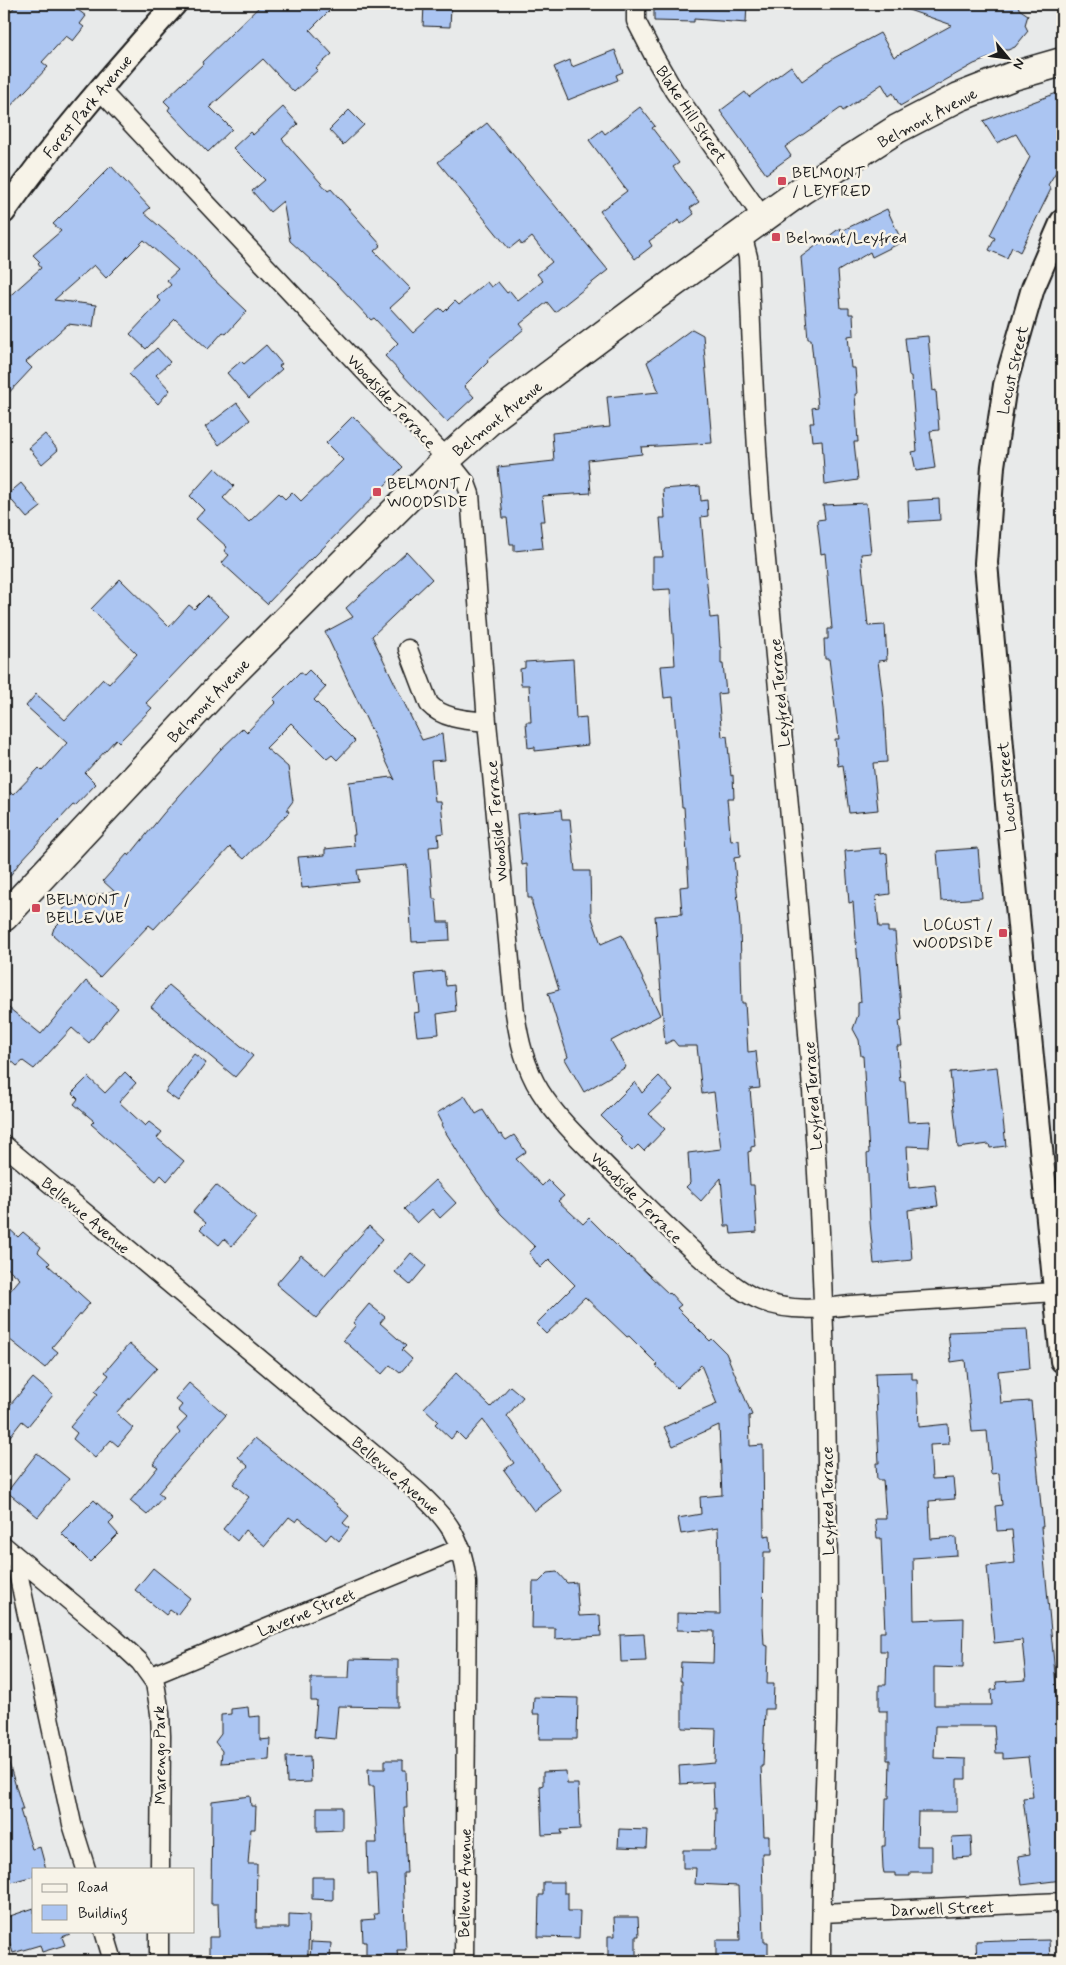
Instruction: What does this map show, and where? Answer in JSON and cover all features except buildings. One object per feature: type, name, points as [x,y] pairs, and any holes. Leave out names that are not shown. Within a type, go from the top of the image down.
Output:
[{"type":"main road","name":"Belmont Avenue","points":[[4,916],[224,682],[447,459],[496,415],[802,190],[897,130],[959,97],[1013,76],[1062,62]]},
{"type":"street","name":"Forest Park Avenue","points":[[4,212],[38,165],[99,89],[175,4]]},
{"type":"street","name":"Blake Hill Street","points":[[636,4],[636,21],[674,91],[763,218]]},
{"type":"street","name":"Woodside Terrace","points":[[99,89],[447,459],[466,483],[470,494],[487,722],[515,1013],[523,1053],[531,1076],[540,1091],[580,1139],[683,1243],[731,1283],[753,1297],[771,1304],[794,1309],[823,1309],[851,1305],[1056,1292]]},
{"type":"street","name":"Locust Street","points":[[1062,221],[1033,288],[1005,384],[993,466],[986,563],[1062,1361]]},
{"type":"street","name":"Leyfred Terrace","points":[[742,234],[748,257],[760,501],[807,1020],[823,1309],[827,1480],[827,1651],[821,1961]]},
{"type":"street","points":[[408,649],[429,704],[434,710],[454,718],[487,722]]},
{"type":"street","name":"Bellevue Avenue","points":[[4,1145],[415,1489],[442,1515],[452,1529],[461,1548],[466,1570],[468,1608],[464,1961]]},
{"type":"street","name":"Laverne Street","points":[[151,1676],[461,1548]]},
{"type":"street","name":"Marengo Park","points":[[9,1550],[114,1637],[140,1662],[151,1676],[158,1692],[160,1720],[160,1868]]},
{"type":"street","name":"Marengo Park","points":[[9,1550],[72,1824],[86,1868]]},
{"type":"street","name":"Darwell Street","points":[[822,1913],[1062,1902]]},
{"type":"street","points":[[104,1932],[113,1961]]},
{"type":"street","points":[[159,1932],[159,1961]]},
{"type":"place","name":"BELMONT / LEYFRED","points":[[782,181]]},
{"type":"place","name":"Belmont/Leyfred","points":[[776,237]]},
{"type":"place","name":"BELMONT / WOODSIDE","points":[[377,492]]},
{"type":"place","name":"BELMONT / BELLEVUE","points":[[36,908]]},
{"type":"place","name":"LOCUST / WOODSIDE","points":[[1003,933]]}]
